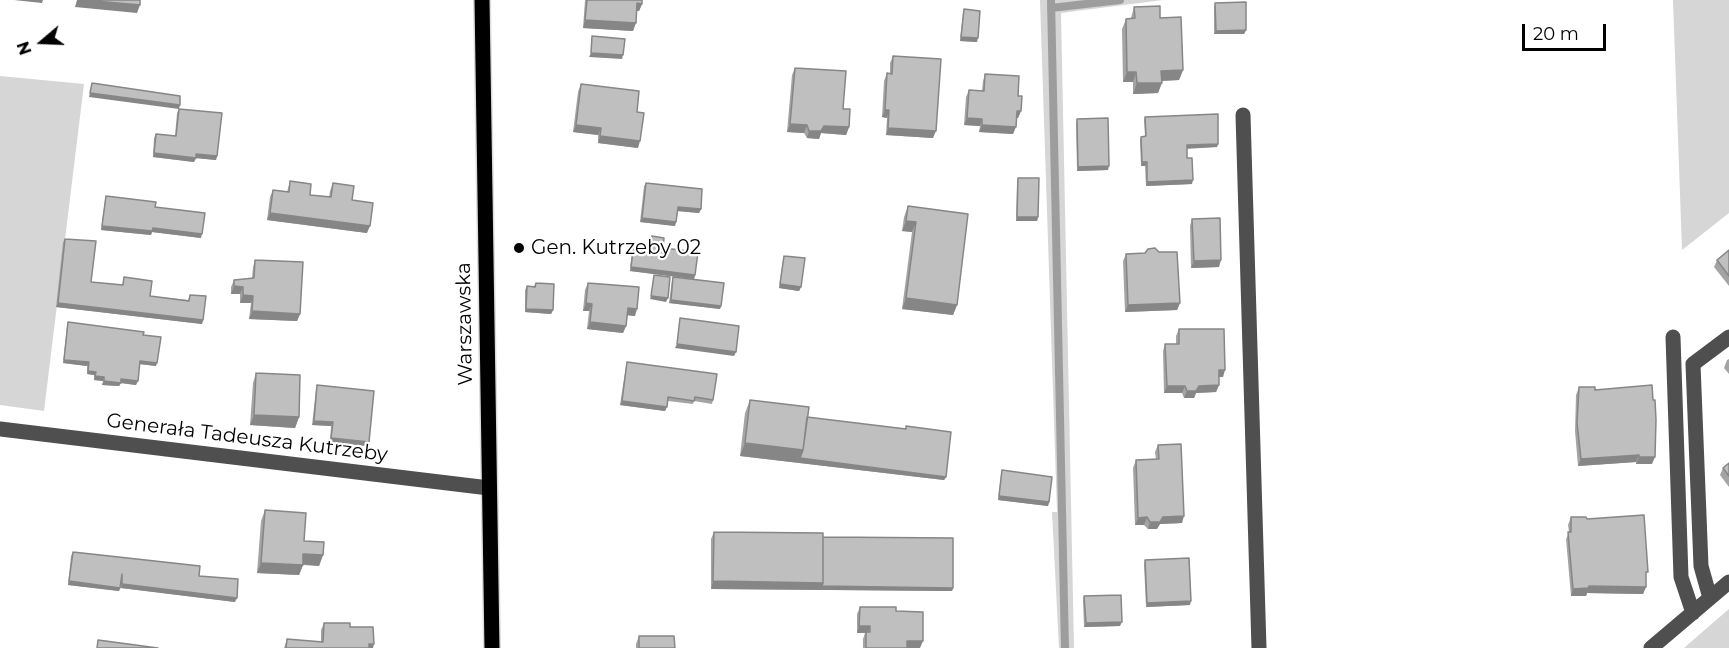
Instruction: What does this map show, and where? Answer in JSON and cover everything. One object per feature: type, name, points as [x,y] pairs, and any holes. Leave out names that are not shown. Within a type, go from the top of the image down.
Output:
[{"type":"main road","name":"Warszawska","points":[[482,0],[492,648]]},
{"type":"street","points":[[1244,115],[1259,648]]},
{"type":"street","points":[[1673,337],[1681,577],[1693,613]]},
{"type":"street","points":[[1710,598],[1701,566],[1693,364],[1729,337]]},
{"type":"street","name":"Generała Tadeusza Kutrzeby","points":[[0,429],[489,488]]},
{"type":"street","points":[[1651,648],[1729,582]]},
{"type":"shaded area","points":[[1040,0],[1163,0],[1061,13],[1074,648],[1059,648],[1052,512],[1057,512]]},
{"type":"shaded area","points":[[1673,0],[1729,0],[1729,213],[1682,250]]},
{"type":"shaded area","points":[[0,76],[84,84],[44,411],[0,405]]},
{"type":"shaded area","points":[[1729,609],[1729,648],[1684,648],[1715,621]]},
{"type":"building","points":[[84,0],[140,0],[140,5]]},
{"type":"building","points":[[587,0],[642,0],[642,4],[637,3],[636,23],[585,20]]},
{"type":"building","points":[[1246,2],[1246,30],[1216,31],[1215,3]]},
{"type":"building","points":[[1160,6],[1160,18],[1181,17],[1183,70],[1161,71],[1162,83],[1137,83],[1136,72],[1127,72],[1126,19],[1135,18],[1134,7]]},
{"type":"building","points":[[964,9],[980,11],[978,38],[961,37]]},
{"type":"building","points":[[592,36],[625,39],[623,55],[591,53]]},
{"type":"building","points":[[893,56],[941,59],[936,131],[888,128],[889,110],[885,110],[887,73],[892,74]]},
{"type":"building","points":[[795,68],[846,71],[843,109],[850,109],[849,127],[824,126],[821,131],[809,131],[807,125],[790,124]]},
{"type":"building","points":[[985,74],[1019,76],[1018,96],[1022,96],[1021,111],[1017,111],[1016,127],[982,125],[982,119],[967,118],[969,90],[984,91]]},
{"type":"building","points":[[92,83],[180,96],[180,105],[90,93]]},
{"type":"building","points":[[581,84],[639,91],[637,112],[644,113],[640,141],[600,136],[601,128],[576,125]]},
{"type":"building","points":[[179,109],[222,113],[217,156],[196,154],[196,158],[154,153],[156,134],[176,136]]},
{"type":"building","points":[[1218,114],[1218,144],[1187,145],[1187,158],[1192,158],[1193,180],[1147,182],[1147,162],[1142,162],[1141,137],[1146,136],[1145,117]]},
{"type":"building","points":[[1108,118],[1109,166],[1078,167],[1077,119]]},
{"type":"building","points":[[1018,178],[1039,178],[1038,217],[1017,217]]},
{"type":"building","points":[[290,181],[311,184],[310,195],[331,197],[333,183],[354,186],[352,200],[373,203],[370,226],[270,213],[273,190],[289,192]]},
{"type":"building","points":[[646,183],[702,189],[701,209],[678,207],[676,222],[642,218]]},
{"type":"building","points":[[106,196],[156,202],[155,207],[205,213],[202,234],[153,228],[152,231],[102,226]]},
{"type":"building","points":[[908,206],[968,214],[957,305],[906,298],[916,222],[906,221]]},
{"type":"building","points":[[1220,218],[1221,260],[1194,261],[1192,219]]},
{"type":"building","points":[[652,236],[664,238],[663,248],[698,252],[695,275],[631,267],[634,244],[651,246]]},
{"type":"building","points":[[65,239],[96,241],[91,282],[123,285],[124,277],[152,281],[150,296],[189,301],[190,295],[206,296],[203,320],[58,303]]},
{"type":"building","points":[[1155,248],[1159,252],[1177,252],[1180,303],[1128,305],[1126,254],[1145,253],[1148,249]]},
{"type":"building","points":[[1729,250],[1729,276],[1717,260]]},
{"type":"building","points":[[784,256],[805,258],[801,287],[780,284]]},
{"type":"building","points":[[255,260],[303,262],[300,314],[252,311],[253,296],[243,295],[243,287],[234,286],[234,280],[254,278]]},
{"type":"building","points":[[654,275],[670,277],[668,298],[651,296]]},
{"type":"building","points":[[673,277],[724,283],[721,306],[671,300]]},
{"type":"building","points":[[536,283],[554,284],[553,310],[526,309],[527,286],[535,287]]},
{"type":"building","points":[[588,283],[639,287],[637,309],[628,308],[626,326],[590,322],[592,304],[586,303]]},
{"type":"building","points":[[680,318],[739,326],[736,352],[677,344]]},
{"type":"building","points":[[68,322],[144,332],[143,335],[161,337],[157,363],[140,361],[138,381],[121,379],[121,383],[104,381],[104,377],[95,376],[96,372],[88,371],[89,362],[64,360]]},
{"type":"building","points":[[1179,329],[1224,329],[1225,370],[1219,370],[1219,385],[1199,386],[1196,391],[1187,391],[1185,386],[1167,386],[1165,344],[1179,344]]},
{"type":"building","points":[[627,362],[717,374],[713,400],[695,397],[694,401],[668,397],[667,407],[622,401]]},
{"type":"building","points":[[256,373],[300,375],[299,417],[254,415]]},
{"type":"building","points":[[317,385],[374,391],[369,442],[331,438],[333,422],[314,421]]},
{"type":"building","points":[[1652,385],[1656,420],[1655,457],[1639,457],[1639,455],[1581,459],[1577,423],[1579,387],[1595,387],[1595,390]]},
{"type":"building","points":[[750,400],[809,407],[803,450],[745,443]]},
{"type":"building","points":[[807,417],[951,432],[946,477],[800,458]]},
{"type":"building","points":[[1181,444],[1184,516],[1163,517],[1160,522],[1150,522],[1147,517],[1138,518],[1136,460],[1159,459],[1158,445]]},
{"type":"building","points":[[1729,463],[1729,476],[1723,468]]},
{"type":"building","points":[[1002,470],[1052,477],[1049,502],[999,496]]},
{"type":"building","points":[[265,510],[306,513],[304,541],[324,542],[323,555],[303,554],[303,565],[261,563]]},
{"type":"building","points":[[1644,515],[1648,572],[1646,572],[1646,587],[1589,586],[1573,589],[1568,532],[1571,532],[1571,517],[1586,517],[1587,519]]},
{"type":"building","points":[[714,532],[823,533],[823,583],[713,581]]},
{"type":"building","points":[[823,537],[953,538],[953,588],[822,586]]},
{"type":"building","points":[[73,552],[200,566],[199,576],[238,579],[237,598],[122,584],[122,574],[120,588],[69,581]]},
{"type":"building","points":[[1189,558],[1191,601],[1147,603],[1145,560]]},
{"type":"building","points":[[1121,595],[1122,622],[1086,623],[1084,596]]},
{"type":"building","points":[[860,607],[896,607],[896,611],[923,612],[923,641],[907,641],[907,648],[866,648],[866,632],[870,632],[870,626],[859,626]]},
{"type":"building","points":[[324,623],[350,623],[350,627],[373,627],[374,644],[369,644],[369,648],[286,648],[287,639],[323,642]]},
{"type":"building","points":[[639,636],[674,636],[675,648],[639,648]]},
{"type":"building","points":[[98,640],[158,648],[97,648]]},
{"type":"waterway","points":[[1051,0],[1065,648]]},
{"type":"waterway","points":[[1051,8],[1120,0]]},
{"type":"place","name":"Gen. Kutrzeby 02","points":[[519,248]]}]
